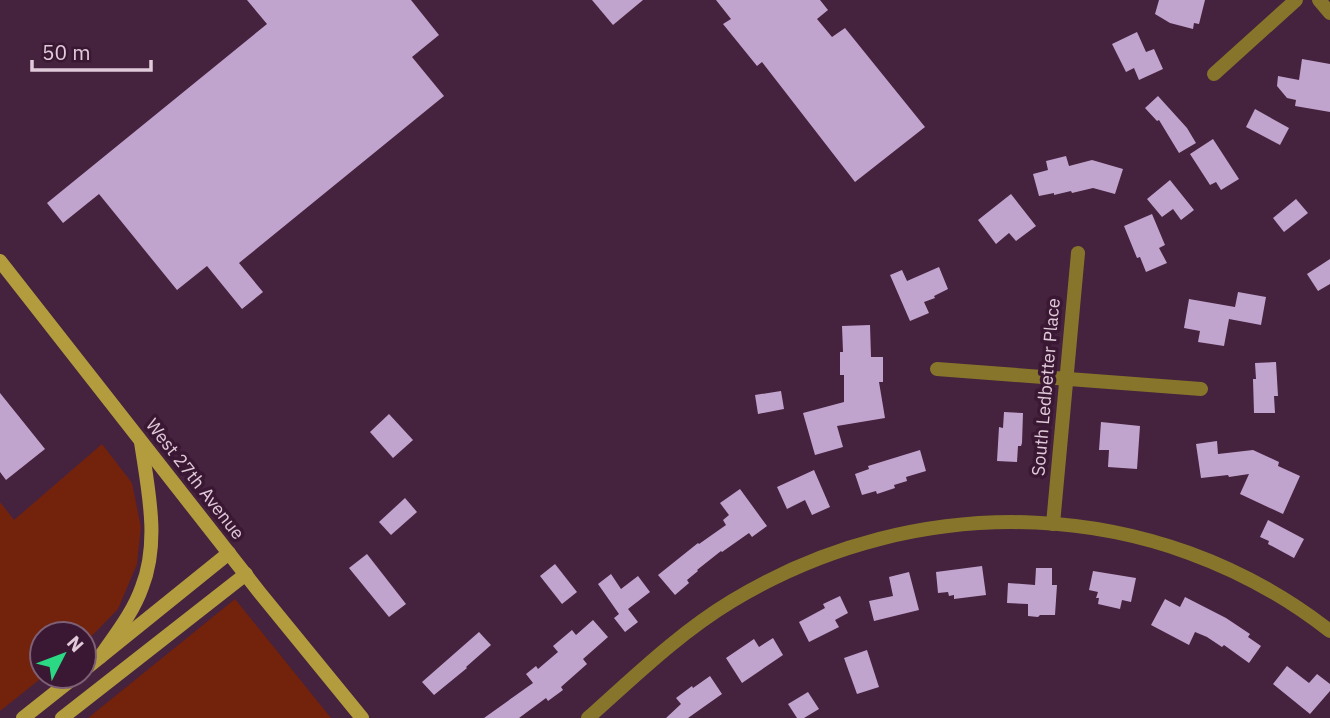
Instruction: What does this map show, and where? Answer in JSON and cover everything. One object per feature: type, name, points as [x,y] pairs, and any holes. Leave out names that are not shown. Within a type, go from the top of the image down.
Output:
[{"type":"street","points":[[1214,74],[1296,0]]},
{"type":"street","points":[[1319,0],[1330,13]]},
{"type":"street","name":"South Ledbetter Place","points":[[1053,524],[1078,253]]},
{"type":"street","name":"West 27th Avenue","points":[[0,261],[229,554],[362,718]]},
{"type":"street","points":[[937,369],[1201,389]]},
{"type":"street","points":[[100,657],[126,620],[143,587],[148,569],[152,520],[141,441]]},
{"type":"street","points":[[588,718],[703,620],[777,576],[861,543],[955,524],[1053,524],[1091,528],[1153,541],[1198,556],[1251,581],[1315,619],[1330,631]]},
{"type":"street","points":[[100,657],[229,554]]},
{"type":"street","points":[[62,718],[246,575]]},
{"type":"street","points":[[23,718],[58,690]]},
{"type":"shaded area","points":[[102,444],[132,483],[141,527],[137,564],[118,609],[98,630],[98,620],[28,620],[28,689],[0,711],[0,502],[14,520]]},
{"type":"shaded area","points":[[235,599],[331,718],[88,718]]},
{"type":"building","points":[[247,0],[411,0],[439,35],[412,57],[444,96],[239,263],[263,292],[242,309],[207,266],[177,290],[99,194],[63,223],[47,203],[267,24]]},
{"type":"building","points":[[592,0],[643,0],[613,25]]},
{"type":"building","points":[[716,0],[820,0],[828,10],[817,19],[832,37],[845,28],[925,127],[855,182],[762,62],[757,66],[723,24],[731,19]]},
{"type":"building","points":[[1159,0],[1205,0],[1199,24],[1194,23],[1193,29],[1170,23],[1155,14]]},
{"type":"building","points":[[1137,32],[1146,52],[1154,49],[1163,69],[1139,80],[1134,68],[1126,72],[1112,44]]},
{"type":"building","points":[[1302,59],[1330,64],[1330,112],[1295,106],[1296,100],[1287,98],[1277,86],[1278,76],[1299,80]]},
{"type":"building","points":[[1158,96],[1187,128],[1196,143],[1179,153],[1159,120],[1145,108]]},
{"type":"building","points":[[1255,109],[1289,128],[1280,145],[1246,127]]},
{"type":"building","points":[[1213,139],[1239,179],[1221,190],[1216,182],[1210,185],[1190,154]]},
{"type":"building","points":[[1066,156],[1069,166],[1092,160],[1123,169],[1115,194],[1093,188],[1039,196],[1033,174],[1048,170],[1046,161]]},
{"type":"building","points":[[1170,180],[1194,210],[1181,220],[1173,209],[1162,217],[1147,199]]},
{"type":"building","points":[[1011,194],[1036,226],[1016,241],[1009,233],[996,244],[978,220]]},
{"type":"building","points":[[1296,199],[1308,213],[1284,232],[1273,218]]},
{"type":"building","points":[[1152,214],[1165,245],[1159,248],[1167,263],[1146,272],[1124,226]]},
{"type":"building","points":[[1330,259],[1330,284],[1318,291],[1307,274]]},
{"type":"building","points":[[939,267],[948,289],[924,302],[929,313],[910,321],[890,275],[902,270],[907,281]]},
{"type":"building","points":[[1238,292],[1266,297],[1261,325],[1229,319],[1224,346],[1198,342],[1200,331],[1184,328],[1189,299],[1235,307]]},
{"type":"building","points":[[870,325],[871,357],[883,357],[883,382],[879,382],[885,418],[837,426],[843,447],[815,455],[803,413],[844,402],[844,375],[840,375],[842,326]]},
{"type":"building","points":[[1276,362],[1278,396],[1274,396],[1275,413],[1254,413],[1255,363]]},
{"type":"building","points":[[781,391],[784,409],[758,414],[755,395]]},
{"type":"building","points":[[0,393],[45,449],[6,480],[0,472]]},
{"type":"building","points":[[1004,412],[1023,413],[1022,443],[1018,446],[1017,462],[997,461],[999,427],[1003,428]]},
{"type":"building","points":[[389,414],[413,440],[393,458],[370,432]]},
{"type":"building","points":[[1101,422],[1140,426],[1137,469],[1108,467],[1109,450],[1099,450]]},
{"type":"building","points":[[1217,441],[1218,454],[1253,450],[1300,476],[1283,514],[1240,494],[1249,474],[1201,478],[1196,444]]},
{"type":"building","points":[[920,450],[926,471],[906,477],[907,481],[894,485],[895,488],[877,494],[876,491],[862,495],[855,474],[869,469],[868,466]]},
{"type":"building","points":[[814,470],[830,507],[812,515],[805,500],[787,509],[777,487]]},
{"type":"building","points":[[740,489],[767,526],[752,537],[749,533],[721,551],[697,570],[687,580],[689,583],[675,595],[658,575],[726,525],[723,520],[729,515],[720,503]]},
{"type":"building","points":[[405,498],[417,512],[391,535],[379,522]]},
{"type":"building","points":[[1268,520],[1304,539],[1294,558],[1260,537]]},
{"type":"building","points":[[367,554],[406,604],[389,617],[349,568]]},
{"type":"building","points":[[555,564],[577,592],[562,604],[540,576]]},
{"type":"building","points":[[982,566],[986,595],[954,599],[954,595],[949,596],[948,592],[938,593],[936,572]]},
{"type":"building","points":[[1036,568],[1052,568],[1052,585],[1057,585],[1055,615],[1028,616],[1028,604],[1007,603],[1008,583],[1035,585]]},
{"type":"building","points":[[1093,571],[1136,578],[1131,602],[1122,600],[1120,609],[1098,604],[1098,592],[1089,590]]},
{"type":"building","points":[[909,572],[919,610],[874,621],[869,601],[893,596],[889,577]]},
{"type":"building","points":[[611,574],[621,589],[638,576],[650,592],[628,609],[638,622],[625,632],[614,618],[619,614],[598,584]]},
{"type":"building","points":[[840,596],[848,613],[835,620],[839,627],[809,642],[799,622],[825,608],[823,604]]},
{"type":"building","points":[[1185,597],[1250,634],[1248,637],[1261,646],[1249,663],[1224,645],[1222,647],[1195,632],[1189,645],[1151,625],[1165,599],[1180,607]]},
{"type":"building","points":[[593,620],[608,637],[583,659],[587,664],[561,687],[563,690],[548,701],[546,698],[519,718],[484,718],[533,683],[526,674],[536,666],[538,669],[558,652],[553,646],[572,630],[576,635]]},
{"type":"building","points":[[479,632],[491,645],[434,695],[422,682]]},
{"type":"building","points":[[773,638],[783,655],[742,683],[726,658],[754,639],[759,647]]},
{"type":"building","points":[[867,650],[879,687],[857,694],[844,658]]},
{"type":"building","points":[[1287,666],[1309,683],[1317,674],[1330,684],[1330,691],[1310,714],[1273,684]]},
{"type":"building","points":[[710,676],[722,694],[688,718],[666,718],[681,704],[676,698]]},
{"type":"building","points":[[808,692],[819,709],[804,718],[797,718],[788,704]]}]
